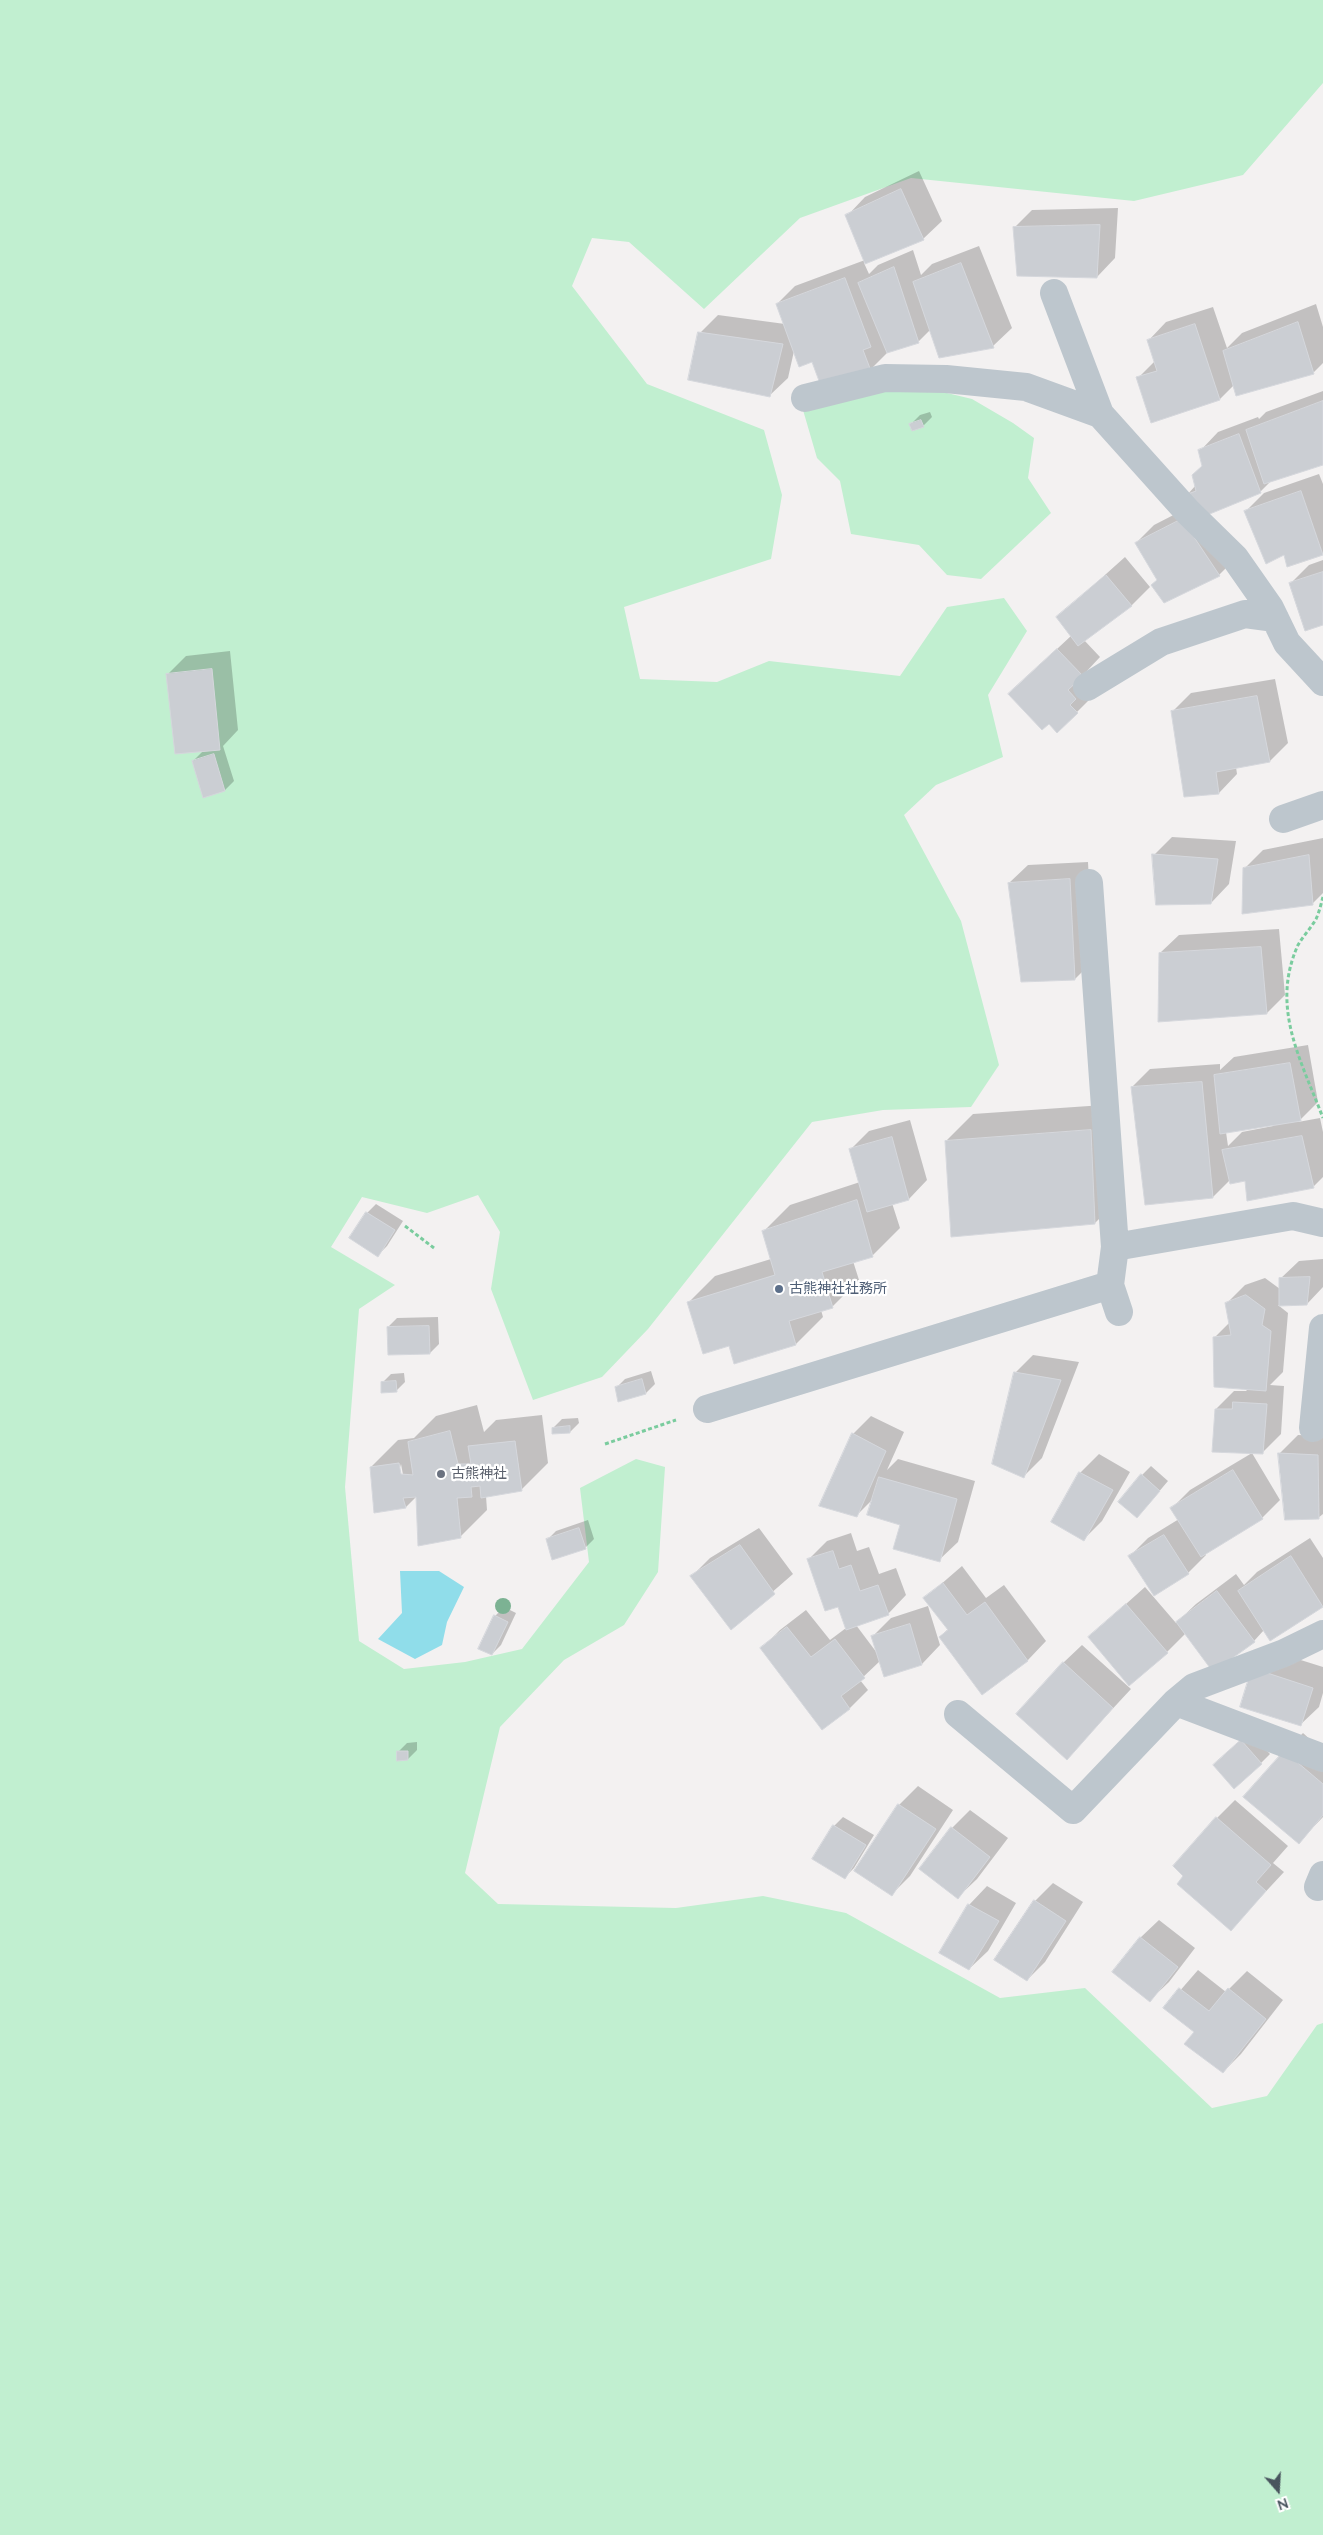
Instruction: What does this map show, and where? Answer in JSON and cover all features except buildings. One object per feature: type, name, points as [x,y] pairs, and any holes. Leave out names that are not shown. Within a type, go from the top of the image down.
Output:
[{"type":"street","points":[[1054,293],[1100,414],[1188,512],[1235,558],[1275,618],[1287,643],[1323,682]]},
{"type":"street","points":[[805,398],[885,378],[946,378],[1026,387],[1100,414]]},
{"type":"street","points":[[1087,687],[1161,642],[1245,614],[1275,618]]},
{"type":"street","points":[[1283,819],[1323,805]]},
{"type":"street","points":[[1089,883],[1115,1247],[1110,1285],[1120,1312]]},
{"type":"street","points":[[1115,1247],[1294,1216],[1323,1222]]},
{"type":"street","points":[[1271,1239],[1323,1222]]},
{"type":"street","points":[[707,1409],[1110,1285]]},
{"type":"street","points":[[1313,1428],[1323,1328]]},
{"type":"street","points":[[958,1714],[1073,1810],[1176,1702],[1194,1687],[1284,1653],[1323,1634]]},
{"type":"street","points":[[1176,1702],[1323,1758]]},
{"type":"path","points":[[1323,897],[1316,918],[1299,944],[1288,976],[1285,999],[1297,1051],[1323,1118]]},
{"type":"path","points":[[405,1226],[434,1248]]},
{"type":"path","points":[[605,1444],[707,1409]]},
{"type":"green space","points":[[0,0],[1323,0],[1323,83],[1243,175],[1134,201],[911,178],[800,218],[704,309],[629,242],[592,238],[572,286],[647,384],[764,430],[782,495],[771,559],[624,607],[640,679],[717,682],[769,661],[900,676],[947,607],[1004,598],[1027,631],[988,695],[1003,757],[936,785],[904,815],[961,921],[999,1065],[971,1107],[883,1110],[812,1122],[648,1329],[602,1377],[533,1400],[491,1289],[500,1232],[478,1195],[427,1213],[362,1197],[331,1247],[395,1285],[359,1309],[345,1487],[359,1641],[404,1669],[465,1662],[522,1649],[589,1562],[580,1488],[636,1459],[665,1467],[658,1572],[624,1625],[564,1660],[500,1727],[465,1873],[498,1904],[676,1908],[763,1896],[846,1913],[1000,1998],[1085,1988],[1212,2108],[1267,2096],[1317,2025],[1323,2023],[1323,2535],[0,2535]]},
{"type":"green space","points":[[922,387],[972,399],[1013,423],[1034,438],[1028,478],[1051,513],[981,579],[947,575],[919,545],[851,534],[840,481],[817,458],[803,410],[866,391]]},
{"type":"water","points":[[400,1571],[439,1571],[464,1587],[447,1622],[442,1645],[415,1659],[378,1639],[402,1613]]},
{"type":"place","name":"古熊神社社務所","points":[[779,1289]]},
{"type":"place","name":"古熊神社","points":[[441,1474]]}]
